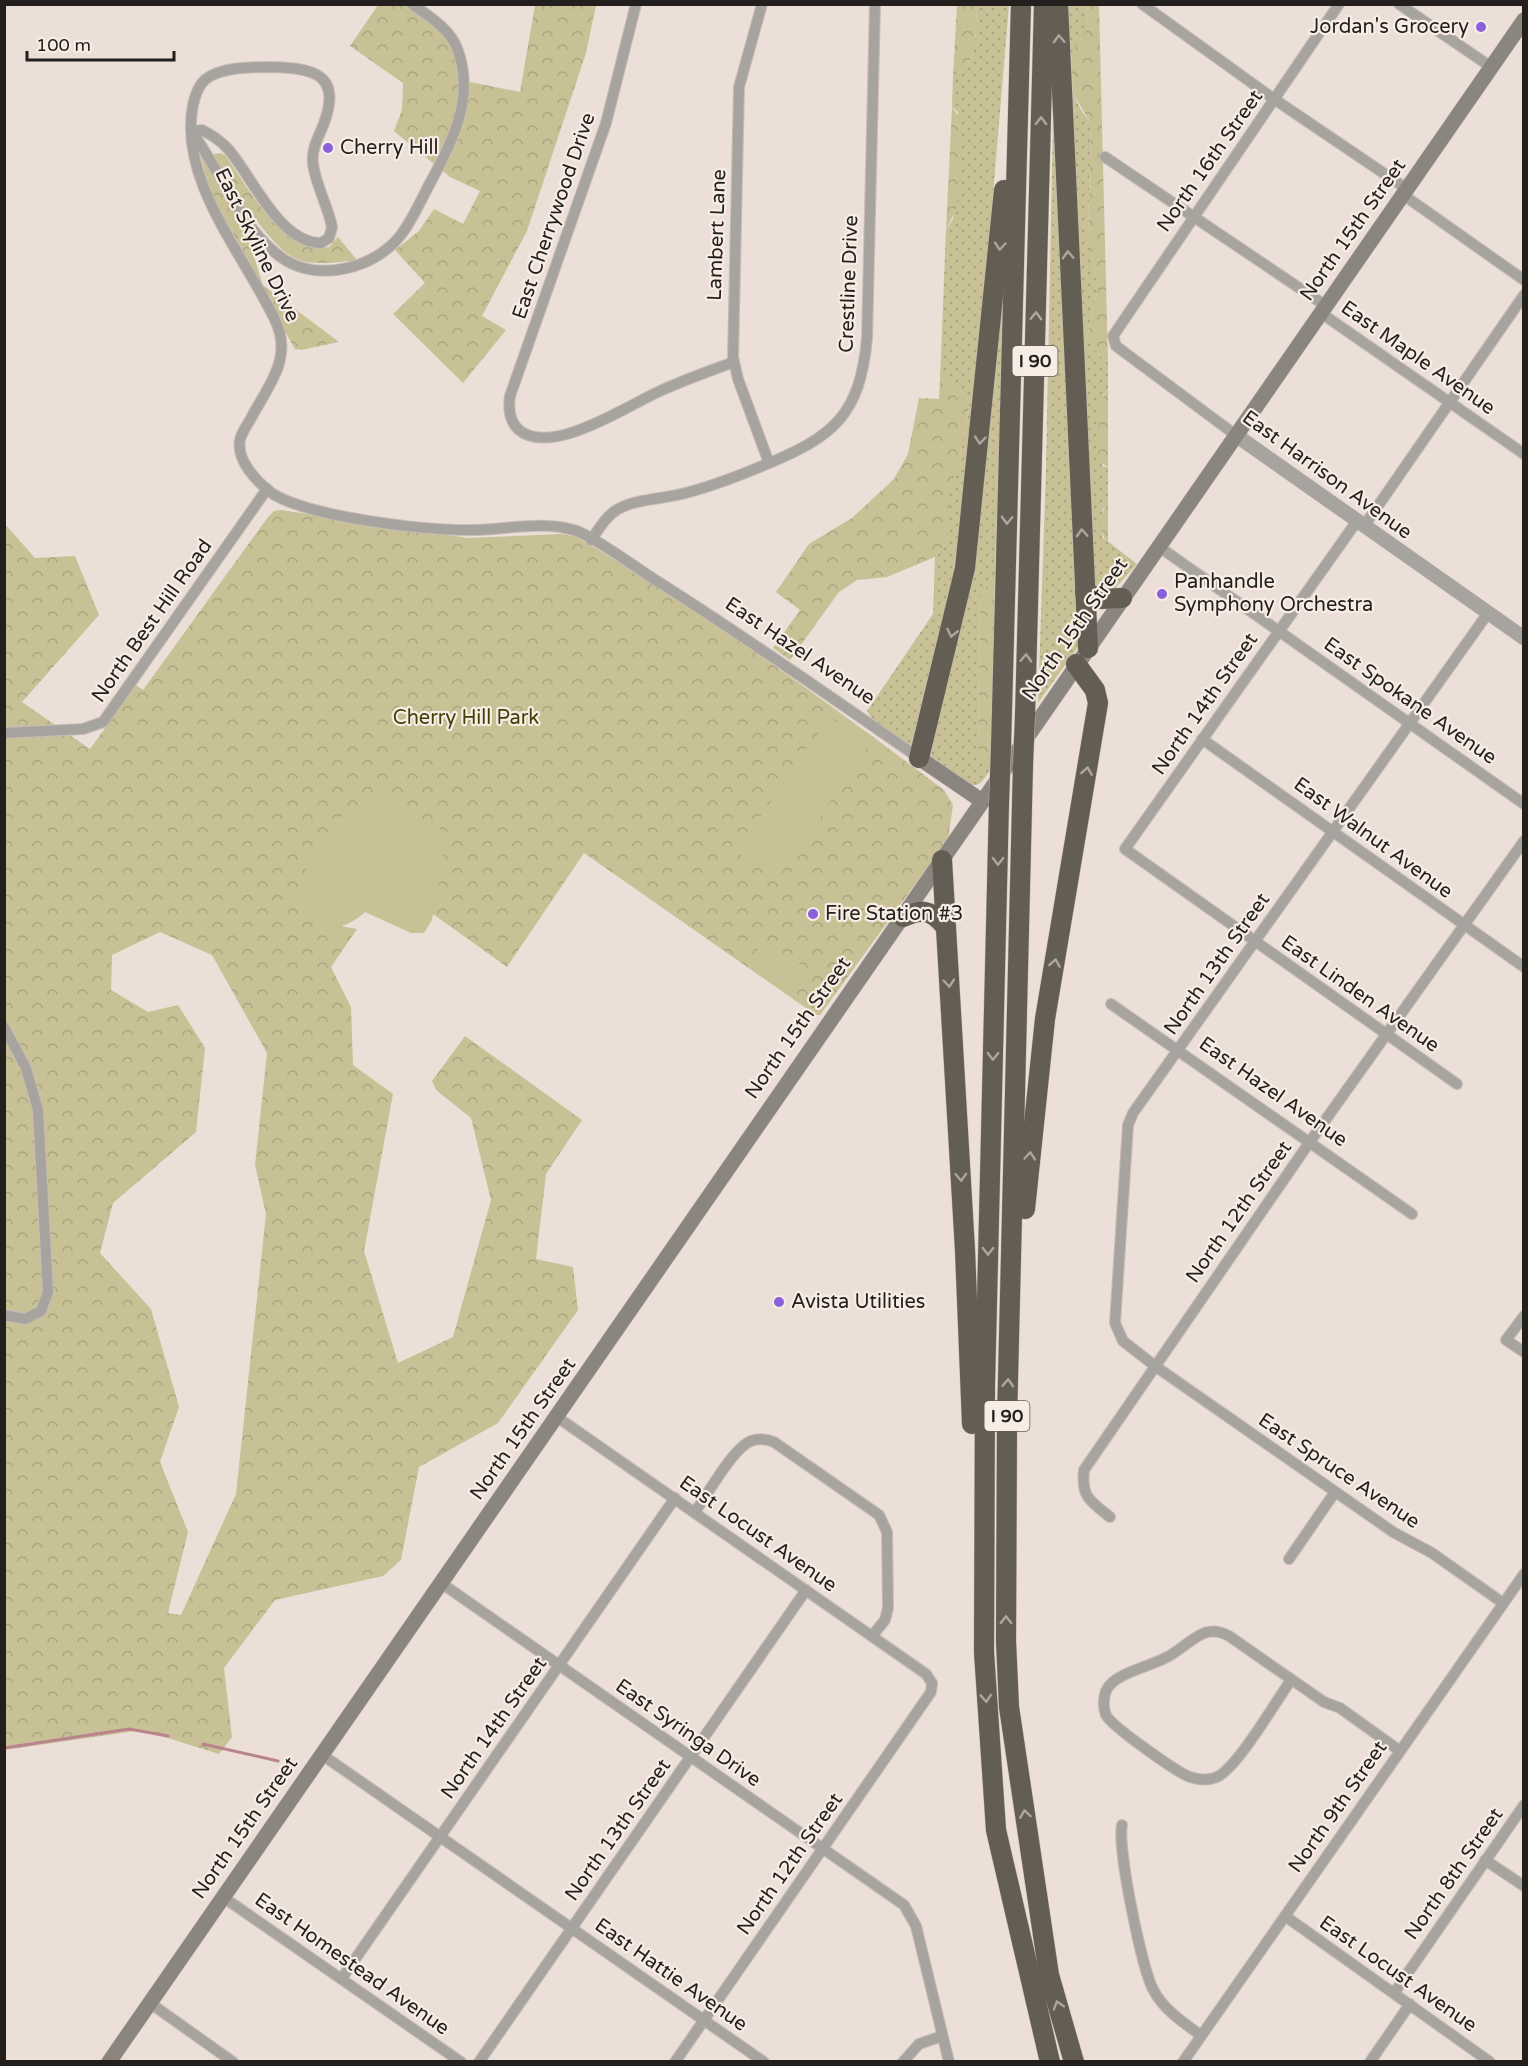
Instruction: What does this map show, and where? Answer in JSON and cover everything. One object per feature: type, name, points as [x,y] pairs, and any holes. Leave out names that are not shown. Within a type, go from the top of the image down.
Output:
[{"type":"highway","name":"I 90","points":[[1021,4],[1001,747],[991,802],[983,1575],[985,1690],[996,1830],[1050,2061]]},
{"type":"highway","name":"I 90","points":[[1044,4],[1024,717],[1005,1590],[1009,1707],[1049,1976],[1074,2061]]},
{"type":"highway","name":"I 90","points":[[1058,4],[1085,592],[1082,656]]},
{"type":"highway","points":[[919,758],[965,568],[1021,42]]},
{"type":"highway","points":[[1085,592],[1100,600],[1122,598]]},
{"type":"highway","points":[[1010,1318],[1023,1232],[1045,1019],[1098,703],[1082,656]]},
{"type":"highway","name":"I 90","points":[[942,860],[964,1239],[972,1441],[983,1575]]},
{"type":"highway","points":[[903,917],[925,910],[934,914],[944,924]]},
{"type":"main road","name":"North 15th Street","points":[[109,2061],[557,1417],[852,986],[942,860],[991,802],[1082,656],[1524,20]]},
{"type":"main road","name":"East Hazel Avenue","points":[[919,758],[991,802]]},
{"type":"street","points":[[192,132],[254,230],[285,259],[305,269],[334,271],[359,265],[376,256],[394,243],[408,225],[456,136],[461,117],[463,87],[456,47],[446,31],[412,4]]},
{"type":"street","name":"East Cherrywood Drive","points":[[636,4],[606,123],[510,396],[510,418],[523,432],[547,438],[569,433],[660,391],[734,362]]},
{"type":"street","name":"Lambert Lane","points":[[762,4],[739,87],[734,362],[769,463]]},
{"type":"street","name":"Crestline Drive","points":[[591,540],[611,514],[619,508],[688,493],[769,463],[806,446],[833,429],[847,410],[862,376],[867,339],[875,4]]},
{"type":"street","points":[[1142,4],[1523,278]]},
{"type":"street","name":"North 16th Street","points":[[1113,339],[1114,331],[1339,4]]},
{"type":"street","points":[[1398,4],[1491,67]]},
{"type":"street","name":"East Skyline Drive","points":[[192,132],[202,130],[226,147],[267,206],[292,231],[317,243],[329,238],[332,228],[313,164],[316,140],[329,106],[330,93],[325,79],[318,74],[298,68],[259,67],[221,72],[206,79],[199,88],[192,112],[191,143],[208,194],[227,234],[276,320],[282,338],[283,354],[274,379],[240,440],[242,456],[249,471],[267,489],[301,506],[363,519],[466,531],[558,528],[576,531],[591,540]]},
{"type":"street","name":"East Maple Avenue","points":[[1105,157],[1323,309],[1524,454]]},
{"type":"street","name":"North 14th Street","points":[[1125,849],[1279,631],[1450,402],[1524,295]]},
{"type":"street","name":"East Harrison Avenue","points":[[1113,339],[1116,346],[1237,436],[1524,638]]},
{"type":"street","name":"North Best Hill Road","points":[[4,733],[82,729],[103,722],[267,489]]},
{"type":"street","name":"East Hazel Avenue","points":[[591,540],[718,620],[919,758]]},
{"type":"street","name":"East Spokane Avenue","points":[[1158,546],[1524,804]]},
{"type":"street","name":"North 13th Street","points":[[1155,1366],[1123,1341],[1115,1323],[1128,1125],[1133,1113],[1488,613]]},
{"type":"street","name":"East Walnut Avenue","points":[[1202,739],[1524,967]]},
{"type":"street","name":"North 12th Street","points":[[1110,1517],[1090,1501],[1082,1488],[1084,1470],[1309,1143],[1524,841]]},
{"type":"street","name":"East Linden Avenue","points":[[1125,849],[1457,1084]]},
{"type":"street","name":"East Hazel Avenue","points":[[1111,1004],[1412,1214]]},
{"type":"street","points":[[4,1027],[26,1068],[39,1110],[48,1292],[40,1311],[33,1315],[25,1319],[4,1315]]},
{"type":"street","points":[[1524,1316],[1506,1340],[1524,1352]]},
{"type":"street","name":"East Spruce Avenue","points":[[1155,1366],[1335,1492],[1503,1603]]},
{"type":"street","name":"East Locust Avenue","points":[[557,1417],[926,1674],[932,1686]]},
{"type":"street","points":[[695,1512],[739,1449],[755,1440],[774,1442],[883,1521],[887,1541],[888,1608],[885,1620],[872,1636]]},
{"type":"street","points":[[1289,1559],[1335,1492]]},
{"type":"street","name":"North 14th Street","points":[[342,1978],[675,1498]]},
{"type":"street","name":"North 9th Street","points":[[1183,2061],[1524,1574]]},
{"type":"street","name":"East Syringa Drive","points":[[441,1583],[900,1902],[911,1915],[920,1938],[942,2036]]},
{"type":"street","name":"North 13th Street","points":[[479,2061],[806,1590]]},
{"type":"street","points":[[1291,1680],[1231,1767],[1210,1779],[1186,1775],[1122,1731],[1106,1715],[1104,1702],[1107,1688],[1115,1678],[1162,1661],[1194,1637],[1210,1631],[1229,1636],[1324,1702],[1340,1708],[1400,1751]]},
{"type":"street","name":"North 12th Street","points":[[675,2061],[931,1692],[932,1686]]},
{"type":"street","name":"East Hattie Avenue","points":[[321,1754],[764,2061]]},
{"type":"street","name":"North 8th Street","points":[[1394,1993],[1524,1805]]},
{"type":"street","points":[[1122,1825],[1120,1841],[1150,1984],[1169,2011],[1200,2035]]},
{"type":"street","points":[[1485,1860],[1524,1886]]},
{"type":"street","name":"East Homestead Avenue","points":[[223,1897],[461,2061]]},
{"type":"street","name":"East Locust Avenue","points":[[1285,1916],[1490,2061]]},
{"type":"street","points":[[150,2003],[233,2061]]},
{"type":"street","points":[[1370,2061],[1410,2004]]},
{"type":"street","points":[[903,2061],[919,2044],[942,2036],[949,2061]]},
{"type":"green space","points":[[404,4],[428,18],[444,35],[450,46],[460,80],[520,92],[535,5],[596,5],[586,53],[527,231],[482,316],[506,330],[463,383],[393,314],[425,283],[395,250],[419,231],[434,209],[463,224],[480,191],[450,177],[394,131],[402,110],[403,83],[350,46],[378,5]]},
{"type":"green space","points":[[957,5],[977,5],[976,35],[968,65],[962,72],[953,76]]},
{"type":"green space","points":[[977,5],[1009,5],[965,526],[913,748],[873,720],[867,711],[933,614],[935,557],[947,541],[950,521],[950,488],[959,465],[969,408],[967,397],[950,381],[940,379],[946,230],[953,219],[958,112],[952,107],[953,76],[962,72],[972,56],[976,35]]},
{"type":"green space","points":[[1064,5],[1086,5],[1087,29],[1071,54],[1073,94],[1091,123],[1088,235],[1098,288],[1087,337],[1094,350],[1108,363],[1108,390],[1103,395],[1102,466],[1108,467],[1108,503],[1102,510],[1102,537],[1137,564],[1111,593],[1091,586]]},
{"type":"green space","points":[[1086,5],[1099,5],[1108,363],[1094,350],[1087,337],[1098,288],[1088,235],[1091,123],[1073,94],[1071,53],[1087,29]]},
{"type":"green space","points":[[952,107],[961,120],[957,207],[946,230]]},
{"type":"green space","points":[[1053,120],[1056,129],[1080,644],[1038,703],[1046,468]]},
{"type":"green space","points":[[220,153],[225,155],[256,201],[281,229],[311,246],[329,247],[338,237],[357,260],[320,263],[296,259],[276,244],[253,216],[245,228],[263,285],[339,342],[301,350],[295,349],[210,193],[201,157]]},
{"type":"green space","points":[[1001,294],[1004,304],[995,570],[980,599],[978,747],[992,768],[982,782],[975,785],[962,782],[931,759],[931,740]]},
{"type":"green space","points":[[940,379],[950,381],[967,397],[969,408],[959,465],[950,488],[950,521],[947,541],[935,557],[887,577],[857,580],[839,592],[790,660],[773,648],[800,610],[776,592],[809,544],[852,518],[894,479],[908,454],[919,398],[939,399]]},
{"type":"green space","points":[[1108,390],[1108,467],[1098,461],[1099,402]]},
{"type":"green space","points":[[1108,503],[1108,543],[1102,534],[1100,523],[1102,512]]},
{"type":"green space","name":"Cherry Hill Park","points":[[281,510],[468,538],[562,534],[577,537],[718,627],[944,790],[953,805],[948,839],[820,1015],[816,1015],[584,853],[507,967],[363,864],[319,922],[357,929],[331,967],[351,1007],[353,1065],[393,1094],[364,1251],[398,1363],[453,1337],[491,1200],[471,1118],[436,1090],[432,1081],[465,1036],[582,1120],[546,1174],[536,1259],[573,1267],[578,1310],[498,1423],[419,1467],[401,1560],[383,1576],[275,1600],[224,1668],[232,1737],[219,1754],[142,1730],[5,1750],[4,523],[35,558],[75,556],[99,615],[22,702],[90,749],[136,685],[143,690],[274,511]],"holes":[[[160,932],[212,955],[267,1053],[255,1165],[266,1214],[236,1494],[181,1615],[168,1613],[188,1532],[160,1462],[179,1407],[151,1309],[100,1253],[113,1203],[196,1132],[205,1048],[178,1005],[148,1012],[111,990],[112,955]]]},
{"type":"green space","points":[[995,570],[992,768],[981,760],[978,747],[980,599]]},
{"type":"green space","points":[[829,717],[869,745],[777,880],[736,852]]},
{"type":"green space","points":[[378,795],[410,817],[448,832],[432,920],[424,933],[411,933],[365,912],[343,926],[327,927],[311,921],[301,903],[303,878],[314,852],[350,806],[366,810]]},
{"type":"green space","points":[[764,940],[802,966],[788,986],[750,961]]},
{"type":"waterway","points":[[4,1748],[129,1729],[168,1736]]},
{"type":"waterway","points":[[203,1744],[278,1761]]},
{"type":"place","name":"Jordan's Grocery","points":[[1481,27]]},
{"type":"place","name":"Cherry Hill","points":[[328,148]]},
{"type":"place","name":"Panhandle Symphony Orchestra","points":[[1162,594]]},
{"type":"place","name":"Fire Station #3","points":[[813,914]]},
{"type":"place","name":"Avista Utilities","points":[[779,1302]]}]
